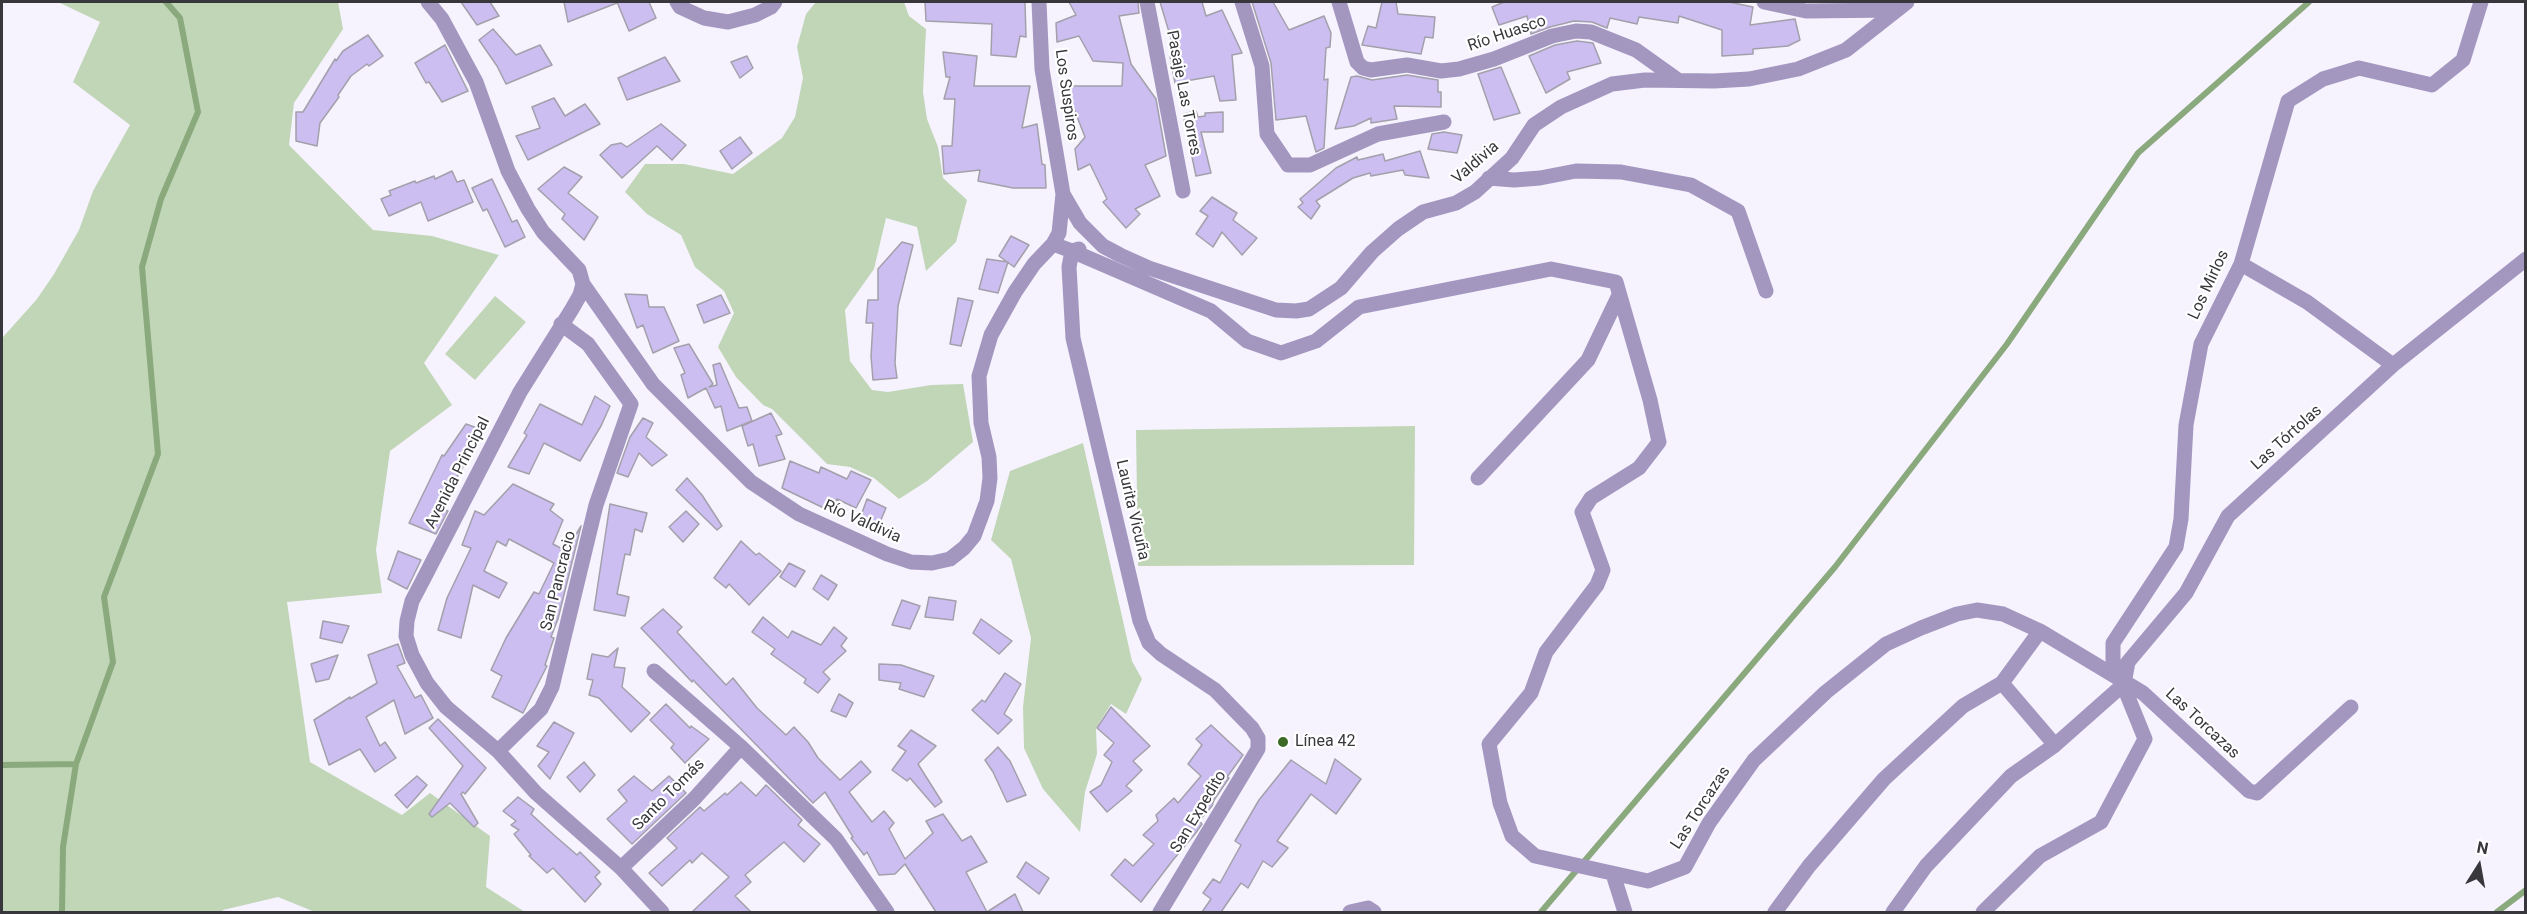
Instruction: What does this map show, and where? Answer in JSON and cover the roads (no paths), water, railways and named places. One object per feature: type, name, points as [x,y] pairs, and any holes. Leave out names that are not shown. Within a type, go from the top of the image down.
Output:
[{"type":"street","points":[[428,2],[442,19],[476,82],[508,171],[528,209],[543,232],[579,270],[583,284]]},
{"type":"street","points":[[677,2],[680,7],[704,18],[728,22],[771,8],[775,2]]},
{"type":"street","name":"Los Suspiros","points":[[1039,2],[1042,69],[1063,194]]},
{"type":"street","name":"Pasaje Las Torres","points":[[1147,2],[1183,191]]},
{"type":"street","points":[[1242,2],[1262,66],[1266,134],[1288,165],[1310,165],[1378,134],[1444,122]]},
{"type":"street","name":"Río Huasco","points":[[1339,2],[1357,62],[1363,68],[1379,70],[1407,65],[1441,70],[1459,69],[1568,32],[1591,32],[1636,50],[1678,80]]},
{"type":"street","points":[[1764,2],[1806,11],[1901,6]]},
{"type":"street","name":"Los Mirlos","points":[[1983,912],[2040,856],[2101,822],[2145,739],[2113,660],[2113,643],[2176,547],[2181,519],[2186,424],[2201,344],[2241,264],[2288,101],[2323,79],[2359,68],[2432,85],[2463,60],[2481,2]]},
{"type":"street","name":"Valdivia","points":[[1063,194],[1080,223],[1102,246],[1149,268],[1276,310],[1309,309],[1341,288],[1372,252],[1398,229],[1423,212],[1456,203],[1475,192],[1512,158],[1534,125],[1560,107],[1612,84],[1645,80],[1749,79],[1797,69],[1846,50],[1901,6]]},
{"type":"street","points":[[1489,178],[1514,180],[1576,171],[1621,172],[1690,185],[1738,212],[1766,291]]},
{"type":"street","name":"Río Valdivia","points":[[583,284],[653,384],[751,482],[799,514],[886,555],[911,562],[932,563],[950,559],[964,548],[974,536],[981,521],[990,478],[989,457],[981,423],[979,376],[991,335],[1014,292],[1034,264],[1053,244],[1059,232],[1063,194]]},
{"type":"street","points":[[1053,244],[1072,250],[1210,311],[1247,341],[1281,352],[1316,341],[1359,307],[1551,269],[1617,289],[1588,360],[1478,478]]},
{"type":"street","points":[[1072,250],[1102,246]]},
{"type":"street","name":"Laurita Vicuña","points":[[1072,250],[1069,267],[1073,338],[1140,621],[1149,644],[1215,690],[1252,728]]},
{"type":"street","name":"Las Tórtolas","points":[[2124,684],[2128,662],[2186,593],[2228,516],[2393,365],[2526,259]]},
{"type":"street","points":[[2241,264],[2307,302],[2393,365]]},
{"type":"street","name":"Avenida Principal","points":[[583,284],[580,295],[514,402],[423,580],[407,621],[406,636],[412,655],[427,682],[446,707],[498,750],[536,793],[621,868],[662,912]]},
{"type":"street","name":"Las Torcazas","points":[[1617,289],[1650,400],[1659,442],[1639,468],[1591,498],[1582,512],[1603,570],[1597,585],[1546,652],[1531,693],[1489,744],[1500,803],[1512,836],[1535,856],[1648,881],[1684,867],[1708,823],[1755,760],[1826,692],[1886,644],[1921,627],[1977,610],[2003,615],[2040,632],[2124,684],[2143,693],[2249,791],[2258,793],[2351,707]]},
{"type":"street","name":"San Pancracio","points":[[498,750],[541,710],[552,687],[596,506],[630,404],[588,344],[561,324]]},
{"type":"street","points":[[1775,912],[1809,866],[1884,779],[1963,706],[2002,683],[2040,632]]},
{"type":"street","points":[[654,670],[741,747],[836,839],[887,912]]},
{"type":"street","points":[[2002,683],[2055,745]]},
{"type":"street","points":[[1893,912],[1926,866],[2011,776],[2055,745],[2124,684]]},
{"type":"street","name":"San Expedito","points":[[1160,912],[1258,749],[1258,738],[1252,728]]},
{"type":"street","name":"Santo Tomás","points":[[621,868],[694,799],[741,747]]},
{"type":"street","points":[[1613,874],[1625,912]]},
{"type":"street","points":[[1350,912],[1368,908],[1374,912]]},
{"type":"waterway","points":[[62,912],[63,847],[76,764],[113,662],[104,597],[158,454],[142,267],[161,199],[198,112],[180,18],[166,2]]},
{"type":"waterway","points":[[1541,912],[1835,567],[2007,344],[2138,153],[2309,2]]},
{"type":"waterway","points":[[2,765],[76,764]]},
{"type":"waterway","points":[[2497,912],[2526,890]]},
{"type":"place","name":"Línea 42","points":[[1283,742]]}]
